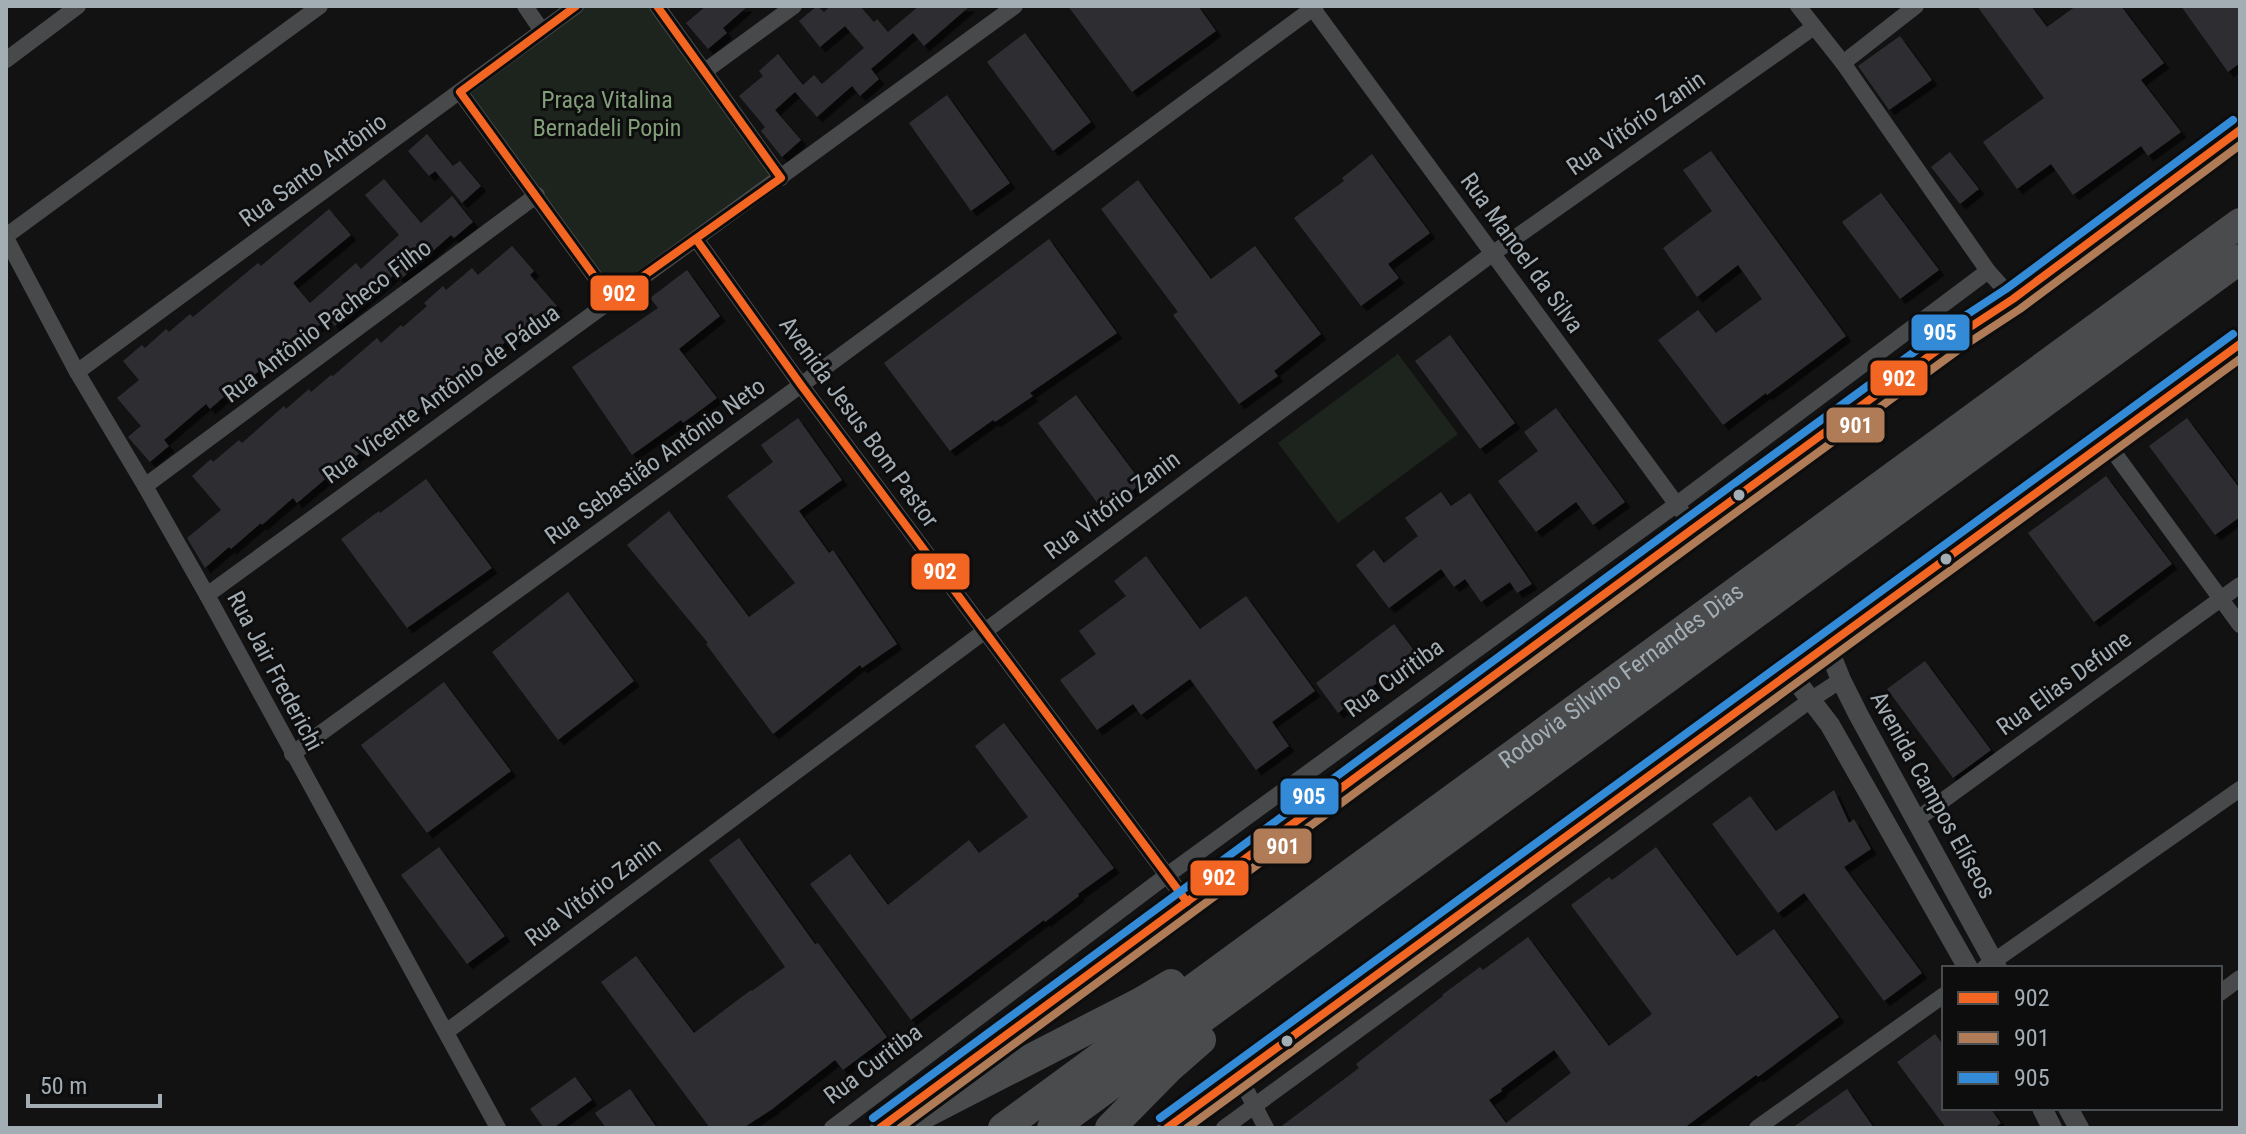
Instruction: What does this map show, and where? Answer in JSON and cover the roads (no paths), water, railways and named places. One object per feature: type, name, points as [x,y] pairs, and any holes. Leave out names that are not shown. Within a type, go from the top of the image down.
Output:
[{"type":"highway","name":"Rodovia Silvino Fernandes Dias","points":[[1052,1128],[1344,896],[2240,223]]},
{"type":"highway","name":"Rodovia Silvino Fernandes Dias","points":[[1003,1128],[1344,896],[2240,259]]},
{"type":"highway","points":[[896,1128],[1344,896]]},
{"type":"highway","points":[[1110,1128],[1344,896]]},
{"type":"street","points":[[6,60],[78,6]]},
{"type":"street","points":[[6,237],[320,6]]},
{"type":"street","points":[[525,6],[542,31]]},
{"type":"street","name":"Rua Santo Antônio","points":[[77,372],[576,6]]},
{"type":"street","points":[[657,6],[781,178]]},
{"type":"street","points":[[705,71],[794,6]]},
{"type":"street","name":"Rua Vicente Antônio de Pádua","points":[[207,595],[1015,6]]},
{"type":"street","points":[[1798,6],[1843,63],[1988,271],[2013,299]]},
{"type":"street","points":[[1843,63],[1916,6]]},
{"type":"street","name":"Rua Manoel da Silva","points":[[1313,7],[1694,528]]},
{"type":"street","name":"Rua Sebastião Antônio Neto","points":[[292,754],[801,385],[1313,7]]},
{"type":"street","name":"Rua Vitório Zanin","points":[[446,1032],[1492,254],[1814,27]]},
{"type":"street","points":[[460,92],[611,299]]},
{"type":"street","points":[[880,1128],[2240,130]]},
{"type":"street","name":"Rua Antônio Pacheco Filho","points":[[145,486],[537,195]]},
{"type":"street","name":"Rua Jair Frederichi","points":[[6,237],[77,372],[207,595],[498,1128]]},
{"type":"street","name":"Avenida Jesus Bom Pastor","points":[[696,239],[801,385],[1187,902]]},
{"type":"street","name":"Rua Curitiba","points":[[832,1128],[1166,876],[1677,504],[1988,271]]},
{"type":"street","points":[[1167,1128],[2240,344]]},
{"type":"street","points":[[2107,443],[2240,625]]},
{"type":"street","name":"Rua Elias Defune","points":[[1916,820],[2240,585]]},
{"type":"street","name":"Avenida Campos Elíseos","points":[[1827,645],[1841,680],[1992,966]]},
{"type":"street","points":[[1791,674],[1830,725],[1967,966]]},
{"type":"street","points":[[1224,1128],[1841,680]]},
{"type":"street","points":[[1992,966],[2240,789]]},
{"type":"street","points":[[2222,992],[2240,978]]},
{"type":"street","points":[[1757,1128],[1942,996]]},
{"type":"street","points":[[1239,1076],[1266,1128]]},
{"type":"street","points":[[2043,1110],[2052,1128]]},
{"type":"street","points":[[2069,1110],[2079,1128]]},
{"type":"park label","name":"Praça Vitalina Bernadeli Popin","points":[[607,114]]}]
